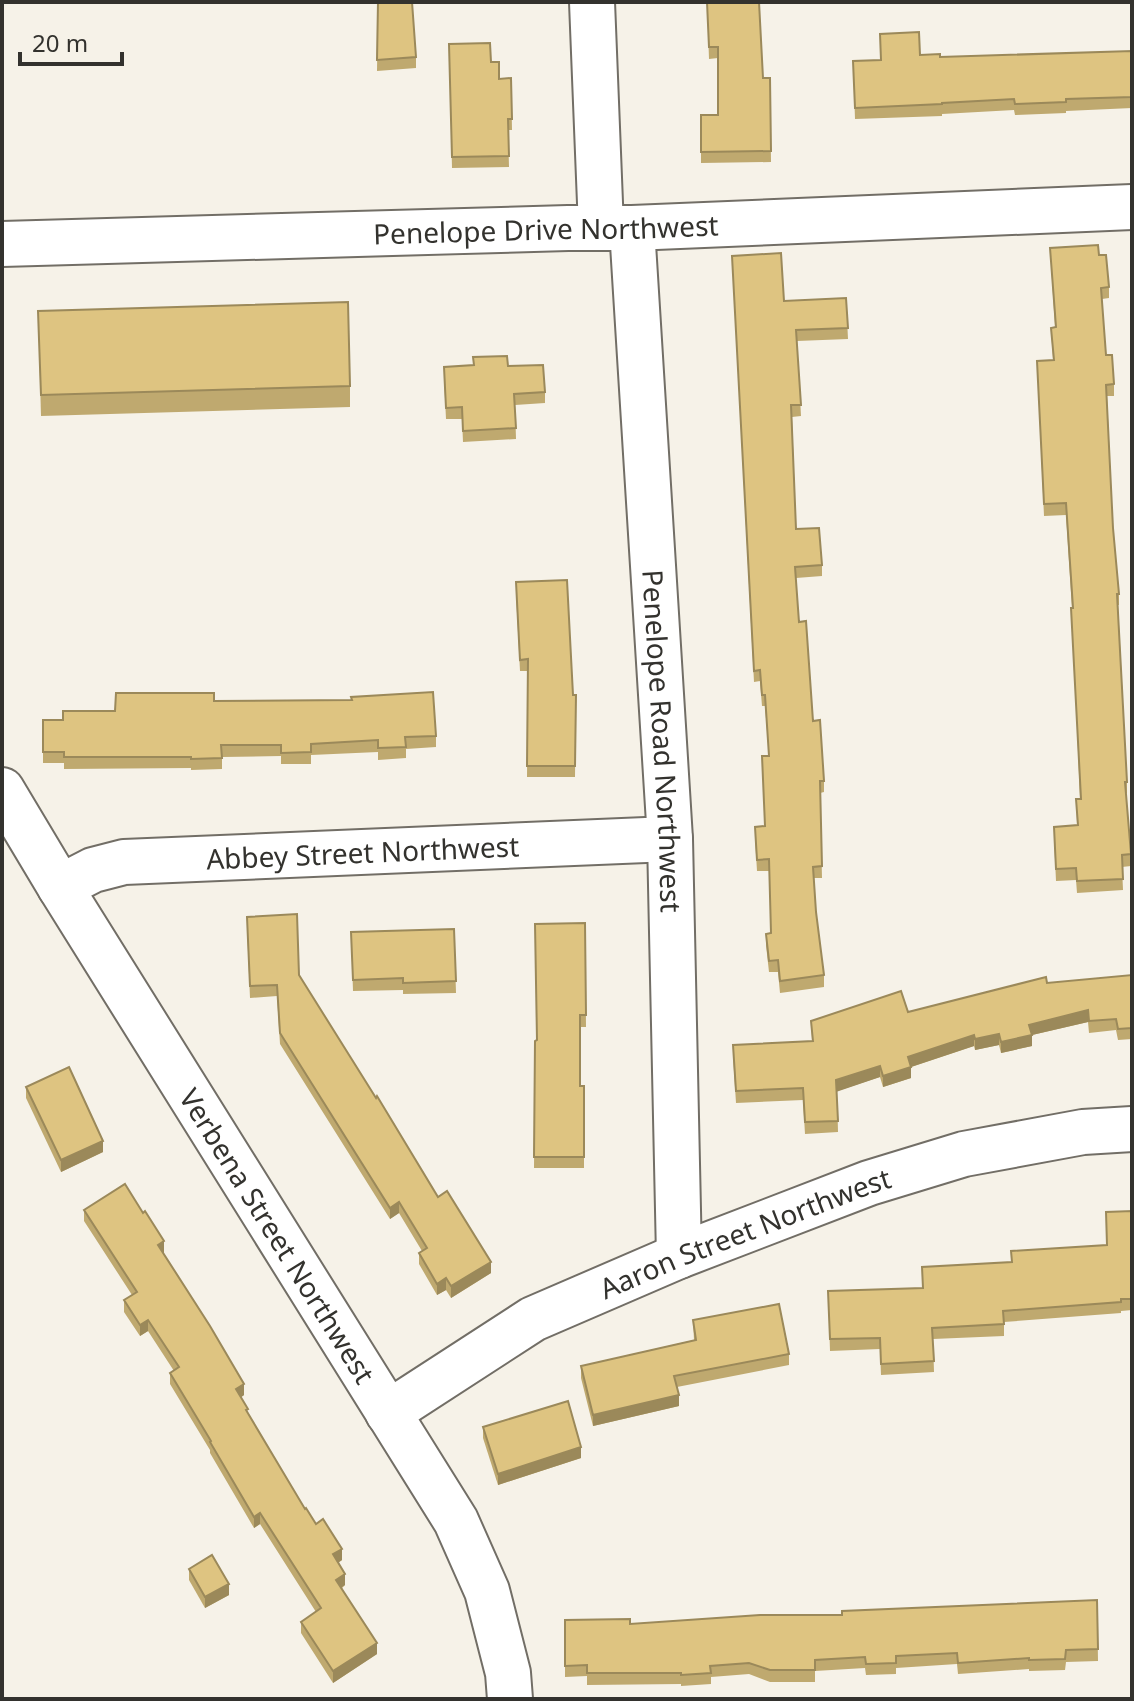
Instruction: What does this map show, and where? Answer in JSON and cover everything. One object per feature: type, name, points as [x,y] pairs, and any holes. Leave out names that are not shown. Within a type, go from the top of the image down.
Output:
[{"type":"street","name":"Penelope Road Northwest","points":[[592,2],[617,228],[670,839],[679,1256]]},
{"type":"street","name":"Penelope Drive Northwest","points":[[2,244],[617,228],[1111,208]]},
{"type":"street","name":"Verbena Street Northwest","points":[[2,790],[456,1521],[487,1591],[508,1673],[510,1699]]},
{"type":"street","name":"Abbey Street Northwest","points":[[60,887],[93,870],[124,862],[670,839]]},
{"type":"street","name":"Aaron Street Northwest","points":[[388,1413],[533,1319],[679,1256],[869,1183],[964,1154],[1083,1132],[1132,1129]]},
{"type":"building","points":[[378,2],[412,2],[416,57],[377,60]]},
{"type":"building","points":[[707,2],[759,2],[763,78],[770,78],[771,151],[701,152],[701,115],[718,115],[718,47],[709,47]]},
{"type":"building","points":[[919,32],[920,55],[940,54],[940,57],[1132,51],[1132,97],[1015,104],[1014,99],[855,108],[853,61],[881,60],[880,34]]},
{"type":"building","points":[[490,43],[491,62],[499,62],[499,79],[511,78],[509,156],[452,157],[449,44]]},
{"type":"building","points":[[1098,245],[1099,255],[1106,255],[1109,287],[1101,288],[1106,355],[1112,355],[1114,384],[1106,385],[1131,854],[1122,855],[1123,879],[1077,881],[1076,868],[1056,869],[1054,827],[1078,825],[1076,799],[1081,799],[1066,503],[1044,504],[1037,361],[1054,360],[1051,328],[1056,327],[1050,248]]},
{"type":"building","points":[[781,253],[784,301],[846,298],[848,328],[796,330],[801,405],[791,405],[796,529],[819,528],[822,565],[795,567],[799,622],[806,621],[813,721],[820,720],[824,781],[820,781],[822,866],[813,867],[824,975],[780,981],[778,960],[769,961],[766,934],[771,933],[769,859],[757,860],[755,827],[765,826],[762,756],[769,756],[765,695],[762,695],[760,670],[754,671],[732,256]]},
{"type":"building","points":[[348,302],[350,386],[41,395],[38,311]]},
{"type":"building","points":[[507,356],[508,366],[543,365],[545,392],[514,394],[516,428],[463,431],[462,407],[446,408],[444,367],[474,365],[473,357]]},
{"type":"building","points":[[567,580],[573,695],[576,695],[575,766],[527,766],[528,659],[520,660],[516,582]]},
{"type":"building","points":[[433,692],[436,736],[405,737],[406,747],[378,748],[378,740],[311,744],[311,752],[281,753],[281,745],[221,745],[222,758],[191,759],[64,757],[64,752],[43,752],[43,720],[63,720],[63,711],[115,711],[116,693],[214,693],[214,701],[352,700],[351,697]]},
{"type":"building","points":[[297,914],[299,975],[438,1197],[447,1191],[491,1262],[451,1286],[446,1278],[437,1284],[419,1253],[427,1248],[399,1202],[390,1208],[280,1033],[277,985],[250,986],[247,917]]},
{"type":"building","points":[[585,923],[586,1015],[580,1015],[584,1157],[534,1157],[537,1040],[535,924]]},
{"type":"building","points":[[454,929],[456,981],[403,983],[403,978],[353,980],[351,932]]},
{"type":"building","points":[[1132,975],[1132,1028],[1118,1029],[1116,1019],[1089,1021],[1088,1010],[1029,1025],[1032,1035],[1001,1042],[999,1034],[975,1039],[974,1035],[908,1057],[911,1067],[883,1076],[880,1066],[836,1080],[838,1121],[805,1122],[803,1088],[736,1091],[733,1045],[813,1041],[811,1021],[901,991],[908,1012],[1046,977],[1047,983]]},
{"type":"building","points":[[69,1067],[103,1141],[61,1160],[26,1087]]},
{"type":"building","points":[[125,1184],[164,1241],[158,1245],[244,1384],[236,1389],[246,1410],[305,1509],[316,1524],[323,1519],[342,1549],[333,1554],[345,1574],[336,1580],[377,1643],[333,1671],[301,1622],[321,1608],[260,1513],[254,1517],[170,1373],[179,1367],[148,1320],[140,1325],[124,1300],[137,1292],[84,1210]]},
{"type":"building","points":[[1132,1211],[1132,1299],[1003,1311],[1004,1324],[932,1328],[934,1361],[881,1364],[880,1338],[830,1339],[828,1291],[923,1288],[922,1267],[1012,1262],[1011,1251],[1107,1245],[1106,1212]]},
{"type":"building","points":[[779,1304],[789,1354],[674,1376],[679,1395],[593,1415],[581,1366],[696,1340],[693,1320]]},
{"type":"building","points":[[568,1401],[581,1447],[498,1474],[483,1427]]},
{"type":"building","points":[[212,1555],[229,1584],[205,1597],[189,1569]]},
{"type":"building","points":[[1097,1600],[1098,1649],[1066,1650],[1065,1659],[958,1663],[957,1653],[896,1656],[896,1663],[866,1664],[865,1657],[815,1660],[815,1670],[770,1670],[749,1663],[710,1666],[711,1673],[681,1675],[587,1673],[587,1665],[565,1666],[565,1620],[630,1619],[630,1624]]}]
